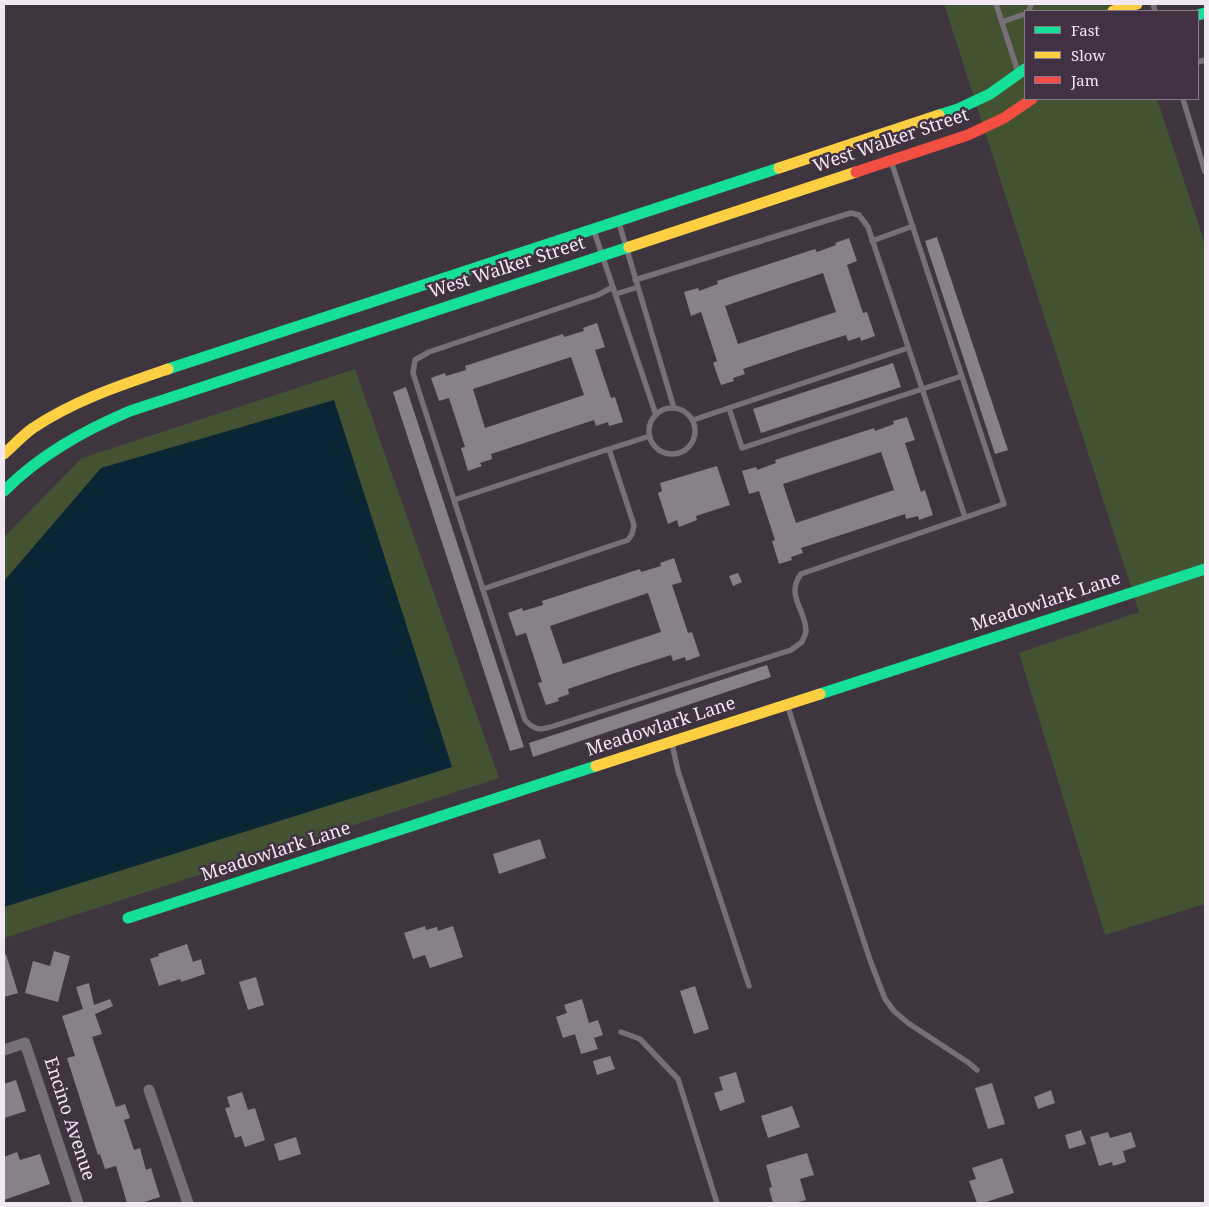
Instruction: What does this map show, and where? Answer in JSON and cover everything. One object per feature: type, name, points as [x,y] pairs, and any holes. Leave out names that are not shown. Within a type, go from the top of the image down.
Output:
[{"type":"street","points":[[1116,10],[1137,4]]},
{"type":"street","name":"West Walker Street","points":[[4,454],[32,430],[80,401],[120,385],[958,109],[990,94],[1022,71]]},
{"type":"street","name":"West Walker Street","points":[[4,491],[48,452],[92,426],[130,411],[968,135],[1004,118],[1031,100]]},
{"type":"street","name":"Meadowlark Lane","points":[[128,918],[1205,569]]},
{"type":"street","name":"Encino Avenue","points":[[4,1050],[25,1043],[78,1203]]},
{"type":"street","points":[[149,1090],[188,1203]]},
{"type":"lane","points":[[996,4],[1022,71]]},
{"type":"lane","points":[[1002,22],[1024,14]]},
{"type":"lane","points":[[1183,100],[1205,172]]},
{"type":"lane","points":[[613,287],[598,295],[429,352],[415,360],[413,373],[525,720],[532,728],[543,730],[791,650],[802,642],[806,630],[795,591],[796,581],[801,574],[1004,504],[891,161]]},
{"type":"lane","points":[[636,280],[851,213],[859,215],[868,227],[965,517]]},
{"type":"lane","points":[[618,221],[674,408]]},
{"type":"lane","points":[[872,241],[913,226]]},
{"type":"lane","points":[[593,229],[656,415]]},
{"type":"lane","points":[[616,294],[638,287]]},
{"type":"lane","points":[[693,420],[908,348]]},
{"type":"lane","points":[[729,408],[742,448],[962,376]]},
{"type":"lane","points":[[667,408],[674,408],[688,414],[693,420],[695,427],[693,442],[683,452],[668,454],[656,447],[650,436],[649,427],[656,415],[667,408]]},
{"type":"lane","points":[[454,500],[650,436]]},
{"type":"lane","points":[[482,589],[628,540],[634,525],[609,449]]},
{"type":"lane","points":[[788,704],[824,823],[885,999],[894,1011],[908,1023],[970,1063],[977,1070]]},
{"type":"lane","points":[[672,742],[678,771],[749,986]]},
{"type":"lane","points":[[621,1032],[640,1039],[678,1079],[717,1203]]},
{"type":"green space","points":[[944,4],[1126,4],[1128,10],[1024,10],[1024,100],[1157,100],[1205,244],[1205,904],[1105,935],[1019,653],[1139,612]]},
{"type":"green space","points":[[355,369],[499,778],[4,938],[4,537],[82,458]]},
{"type":"water","points":[[334,400],[452,767],[4,907],[4,581],[101,468]]},
{"type":"building","points":[[937,237],[1008,450],[995,454],[925,241]]},
{"type":"building","points":[[849,238],[857,261],[847,265],[863,313],[867,312],[875,336],[861,341],[860,337],[848,341],[846,335],[743,369],[745,374],[733,378],[734,381],[721,385],[713,363],[717,361],[701,312],[691,316],[684,292],[698,288],[699,291],[718,284],[717,281],[815,249],[817,252],[836,245],[835,243]],"holes":[[[823,273],[836,312],[738,344],[725,306]]]},
{"type":"building","points":[[597,323],[605,347],[595,350],[611,398],[615,397],[623,422],[609,426],[608,422],[596,426],[594,420],[491,454],[492,459],[480,463],[482,466],[468,471],[461,448],[465,447],[449,398],[439,401],[431,378],[445,373],[446,376],[466,370],[465,366],[563,334],[564,337],[584,331],[583,328]],"holes":[[[571,357],[584,395],[485,428],[473,389]]]},
{"type":"building","points":[[893,363],[901,387],[761,433],[753,409]]},
{"type":"building","points":[[406,387],[524,747],[510,751],[393,392]]},
{"type":"building","points":[[907,417],[915,440],[905,443],[921,492],[925,490],[933,515],[919,520],[918,516],[906,519],[905,514],[801,548],[803,553],[791,557],[792,560],[779,564],[772,541],[775,540],[759,491],[749,494],[742,471],[756,467],[757,470],[776,463],[775,460],[874,428],[875,431],[894,424],[893,421]],"holes":[[[881,452],[894,490],[796,523],[783,484]]]},
{"type":"building","points":[[717,466],[730,505],[696,516],[697,520],[679,527],[677,520],[668,524],[658,493],[662,491],[660,483]]},
{"type":"building","points":[[674,558],[682,582],[672,585],[688,633],[692,632],[700,656],[686,661],[685,657],[673,661],[671,655],[568,689],[569,694],[558,698],[559,701],[546,705],[538,683],[542,682],[526,633],[516,636],[508,613],[522,608],[523,611],[543,605],[542,601],[640,569],[641,572],[661,566],[660,563]],"holes":[[[648,593],[661,632],[563,664],[550,626]]]},
{"type":"building","points":[[738,573],[742,582],[733,586],[729,576]]},
{"type":"building","points":[[767,665],[771,677],[533,757],[529,743]]},
{"type":"building","points":[[540,839],[546,858],[499,874],[493,854]]},
{"type":"building","points":[[425,926],[426,930],[437,927],[438,931],[453,926],[463,957],[430,968],[425,955],[413,959],[404,933]]},
{"type":"building","points":[[187,944],[193,962],[201,959],[205,974],[181,982],[180,979],[159,986],[150,959],[159,956],[158,954]]},
{"type":"building","points":[[54,951],[70,956],[58,1002],[25,993],[33,961],[50,966]]},
{"type":"building","points":[[6,954],[18,993],[4,997],[4,955]]},
{"type":"building","points":[[256,977],[264,1005],[248,1010],[239,982]]},
{"type":"building","points":[[89,983],[94,1005],[110,999],[113,1006],[95,1014],[102,1034],[92,1037],[116,1107],[125,1104],[130,1118],[124,1120],[134,1150],[140,1148],[146,1170],[151,1168],[160,1197],[141,1203],[127,1203],[116,1166],[105,1169],[100,1154],[98,1155],[67,1058],[75,1056],[62,1016],[83,1009],[76,987]]},
{"type":"building","points":[[695,986],[709,1029],[694,1034],[680,991]]},
{"type":"building","points":[[582,999],[589,1023],[598,1020],[603,1035],[594,1038],[598,1049],[581,1054],[575,1034],[563,1038],[556,1017],[567,1013],[564,1005]]},
{"type":"building","points":[[610,1056],[615,1069],[597,1075],[593,1061]]},
{"type":"building","points":[[736,1072],[745,1102],[720,1111],[714,1093],[723,1090],[719,1077]]},
{"type":"building","points":[[16,1080],[26,1111],[4,1118],[4,1084]]},
{"type":"building","points":[[992,1083],[1005,1124],[988,1129],[975,1088]]},
{"type":"building","points":[[1051,1090],[1055,1103],[1038,1109],[1034,1097]]},
{"type":"building","points":[[242,1092],[248,1110],[255,1108],[265,1140],[245,1147],[241,1136],[235,1138],[225,1108],[230,1107],[227,1097]]},
{"type":"building","points":[[792,1106],[800,1127],[768,1138],[761,1116]]},
{"type":"building","points":[[1081,1130],[1086,1144],[1069,1149],[1065,1135]]},
{"type":"building","points":[[1108,1132],[1110,1138],[1131,1132],[1136,1147],[1123,1151],[1126,1162],[1113,1166],[1112,1162],[1099,1166],[1090,1137]]},
{"type":"building","points":[[296,1137],[301,1154],[279,1161],[274,1144]]},
{"type":"building","points":[[17,1152],[20,1160],[40,1154],[50,1184],[4,1200],[4,1157]]},
{"type":"building","points":[[807,1153],[814,1175],[800,1179],[806,1200],[794,1203],[773,1203],[769,1188],[772,1187],[766,1165]]},
{"type":"building","points":[[1002,1158],[1014,1193],[983,1203],[977,1203],[969,1181],[976,1179],[972,1168]]},
{"type":"traffic: fast","points":[[1199,15],[1205,13]]},
{"type":"traffic: fast","points":[[939,115],[958,109],[990,94],[1024,70]]},
{"type":"traffic: fast","points":[[168,369],[779,168]]},
{"type":"traffic: fast","points":[[4,491],[47,455],[79,436],[130,411],[629,247]]},
{"type":"traffic: fast","points":[[820,694],[1205,569]]},
{"type":"traffic: fast","points":[[128,918],[596,766]]},
{"type":"traffic: slow","points":[[1116,10],[1137,4]]},
{"type":"traffic: slow","points":[[779,168],[939,115]]},
{"type":"traffic: slow","points":[[629,247],[856,172]]},
{"type":"traffic: slow","points":[[4,454],[33,428],[65,409],[116,387],[168,369]]},
{"type":"traffic: slow","points":[[596,766],[820,694]]},
{"type":"traffic: jam","points":[[856,172],[968,135],[1004,118],[1031,100]]}]
